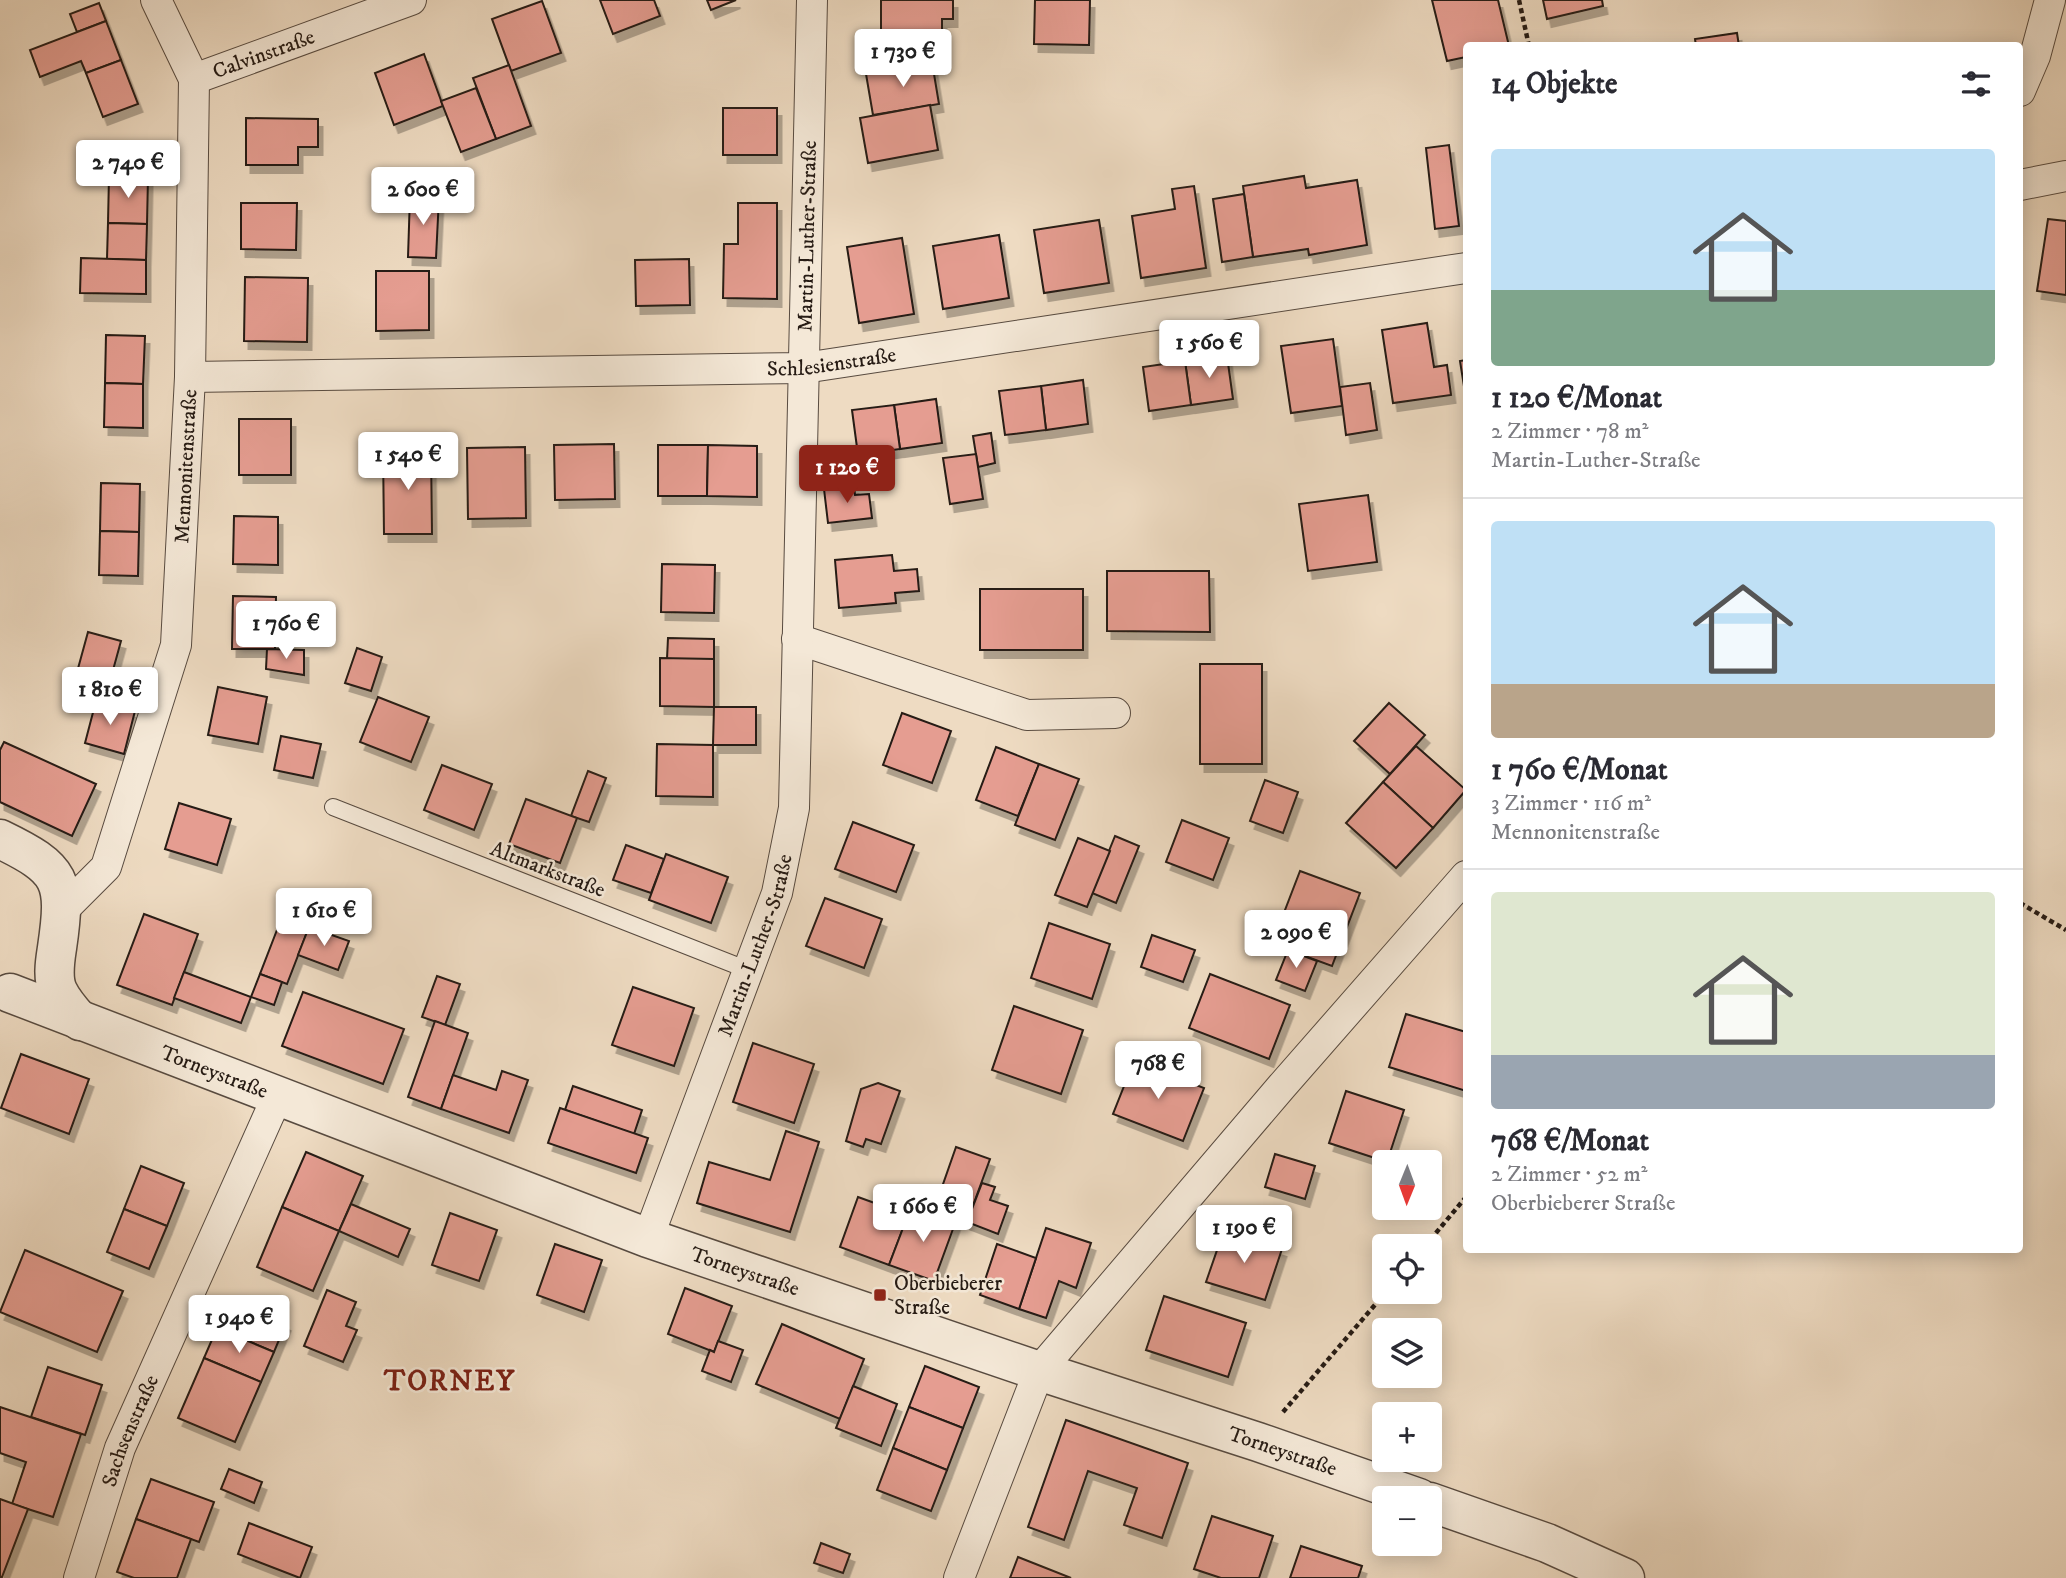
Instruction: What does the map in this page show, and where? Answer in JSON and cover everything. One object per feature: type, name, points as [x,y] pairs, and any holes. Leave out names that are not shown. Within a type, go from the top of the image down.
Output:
[{"type":"street","name":"Mennonitenstraße","points":[[62,911],[106,867],[176,645],[190,377],[194,79],[156,0]]},
{"type":"street","name":"Calvinstraße","points":[[194,79],[411,0]]},
{"type":"street","name":"Martin-Luther-Straße","points":[[648,1238],[777,893],[794,808],[812,0]]},
{"type":"street","points":[[2023,84],[2035,56],[2050,0]]},
{"type":"street","points":[[2023,184],[2066,176]]},
{"type":"street","name":"Schlesienstraße","points":[[190,377],[804,368],[1463,268]]},
{"type":"street","points":[[797,639],[1027,715],[1115,713]]},
{"type":"street","points":[[0,839],[36,857],[59,883],[62,911],[54,965],[57,988],[66,1005],[80,1021]]},
{"type":"street","points":[[959,1578],[1039,1371],[1282,1086],[1463,879]]},
{"type":"street","name":"Torneystraße","points":[[5,991],[648,1238],[1384,1486]]},
{"type":"street","name":"Sachsenstraße","points":[[79,1578],[120,1448],[276,1097]]},
{"type":"street","points":[[1442,1506],[1547,1543],[1625,1578]]},
{"type":"lane","name":"Altmarkstraße","points":[[333,807],[748,970]]},
{"type":"path","points":[[1519,0],[1528,42]]},
{"type":"path","points":[[2023,905],[2066,930]]},
{"type":"path","points":[[1435,1234],[1463,1201]]},
{"type":"path","points":[[1258,1442],[1376,1304]]},
{"type":"building","points":[[600,0],[654,0],[660,16],[613,34]]},
{"type":"building","points":[[707,0],[736,0],[711,10]]},
{"type":"building","points":[[881,0],[953,0],[953,19],[942,19],[942,32],[881,33]]},
{"type":"building","points":[[1035,0],[1090,0],[1089,45],[1034,44]]},
{"type":"building","points":[[1432,0],[1498,0],[1508,42],[1463,42],[1463,58],[1447,61]]},
{"type":"building","points":[[1543,0],[1602,0],[1603,6],[1547,19]]},
{"type":"building","points":[[542,1],[561,53],[511,71],[492,19]]},
{"type":"building","points":[[99,3],[106,21],[77,32],[70,14]]},
{"type":"building","points":[[106,21],[121,60],[86,73],[81,61],[40,77],[30,50]]},
{"type":"building","points":[[1737,33],[1738,42],[1695,42],[1695,39]]},
{"type":"building","points":[[424,54],[443,106],[394,125],[375,73]]},
{"type":"building","points":[[121,60],[138,104],[103,117],[86,73]]},
{"type":"building","points":[[932,62],[939,104],[873,115],[866,74]]},
{"type":"building","points":[[509,65],[531,126],[496,139],[473,78]]},
{"type":"building","points":[[476,88],[496,139],[461,152],[441,101]]},
{"type":"building","points":[[930,105],[938,150],[868,163],[860,118]]},
{"type":"building","points":[[723,108],[777,108],[777,155],[723,155]]},
{"type":"building","points":[[246,118],[318,119],[318,147],[298,147],[298,165],[246,165]]},
{"type":"building","points":[[1449,145],[1459,226],[1435,229],[1426,148]]},
{"type":"building","points":[[383,170],[425,172],[424,196],[382,195]]},
{"type":"building","points":[[109,176],[148,177],[147,224],[108,223]]},
{"type":"building","points":[[1304,176],[1306,188],[1357,180],[1367,245],[1309,255],[1308,249],[1253,257],[1243,186]]},
{"type":"building","points":[[1194,186],[1206,268],[1141,278],[1132,216],[1175,209],[1172,189]]},
{"type":"building","points":[[1244,194],[1253,257],[1222,262],[1213,199]]},
{"type":"building","points":[[410,196],[439,197],[436,258],[408,257]]},
{"type":"building","points":[[241,203],[297,203],[296,250],[241,249]]},
{"type":"building","points":[[738,203],[777,203],[777,299],[723,298],[724,244],[738,244]]},
{"type":"building","points":[[2048,219],[2066,221],[2066,295],[2037,291]]},
{"type":"building","points":[[1099,220],[1109,283],[1044,293],[1034,230]]},
{"type":"building","points":[[108,223],[147,224],[146,260],[107,259]]},
{"type":"building","points":[[999,235],[1009,298],[943,309],[933,246]]},
{"type":"building","points":[[902,238],[914,314],[859,323],[847,247]]},
{"type":"building","points":[[81,258],[146,260],[146,294],[80,293]]},
{"type":"building","points":[[689,259],[690,305],[636,306],[635,260]]},
{"type":"building","points":[[376,271],[429,271],[429,330],[376,331]]},
{"type":"building","points":[[245,277],[308,278],[307,342],[244,341]]},
{"type":"building","points":[[1427,323],[1434,367],[1447,365],[1451,395],[1393,403],[1382,330]]},
{"type":"building","points":[[106,335],[145,336],[143,384],[105,383]]},
{"type":"building","points":[[1333,339],[1342,406],[1291,413],[1281,346]]},
{"type":"building","points":[[1227,356],[1233,399],[1191,405],[1185,361]]},
{"type":"building","points":[[1185,361],[1191,405],[1149,411],[1143,367]]},
{"type":"building","points":[[1083,380],[1088,424],[1046,430],[1041,386]]},
{"type":"building","points":[[105,383],[143,384],[143,428],[104,427]]},
{"type":"building","points":[[1370,383],[1377,430],[1346,435],[1340,387]]},
{"type":"building","points":[[1041,386],[1046,430],[1005,435],[999,391]]},
{"type":"building","points":[[936,399],[942,443],[900,449],[894,405]]},
{"type":"building","points":[[894,405],[900,449],[858,455],[852,410]]},
{"type":"building","points":[[239,419],[291,419],[291,475],[239,475]]},
{"type":"building","points":[[991,433],[995,463],[978,467],[973,436]]},
{"type":"building","points":[[614,444],[615,499],[555,500],[554,445]]},
{"type":"building","points":[[658,445],[708,445],[707,496],[658,496]]},
{"type":"building","points":[[708,445],[757,446],[757,497],[707,496]]},
{"type":"building","points":[[525,447],[526,518],[468,519],[467,448]]},
{"type":"building","points":[[383,449],[431,449],[432,534],[384,534]]},
{"type":"building","points":[[976,454],[983,499],[950,504],[943,458]]},
{"type":"building","points":[[101,483],[140,484],[139,532],[100,531]]},
{"type":"building","points":[[854,486],[855,495],[869,494],[872,518],[828,523],[824,489]]},
{"type":"building","points":[[1368,495],[1377,562],[1308,571],[1299,504]]},
{"type":"building","points":[[234,516],[278,517],[278,565],[233,564]]},
{"type":"building","points":[[100,531],[139,532],[138,576],[99,575]]},
{"type":"building","points":[[892,555],[894,571],[917,569],[919,591],[895,593],[896,603],[839,608],[835,560]]},
{"type":"building","points":[[662,564],[715,565],[714,613],[661,612]]},
{"type":"building","points":[[1107,571],[1209,571],[1210,632],[1107,631]]},
{"type":"building","points":[[980,589],[1083,589],[1083,650],[980,650]]},
{"type":"building","points":[[233,596],[276,597],[275,649],[232,649]]},
{"type":"building","points":[[88,632],[121,641],[104,703],[71,694]]},
{"type":"building","points":[[668,638],[714,639],[714,659],[667,659]]},
{"type":"building","points":[[357,648],[382,657],[371,691],[345,683]]},
{"type":"building","points":[[267,649],[304,650],[304,675],[266,669]]},
{"type":"building","points":[[660,658],[714,659],[714,707],[660,706]]},
{"type":"building","points":[[1200,664],[1262,664],[1262,764],[1200,764]]},
{"type":"building","points":[[218,687],[267,697],[258,744],[208,735]]},
{"type":"building","points":[[378,697],[429,717],[411,762],[360,742]]},
{"type":"building","points":[[96,701],[135,711],[124,754],[85,743]]},
{"type":"building","points":[[1389,703],[1425,735],[1390,774],[1354,741]]},
{"type":"building","points":[[714,707],[756,707],[756,745],[713,745]]},
{"type":"building","points":[[902,713],[951,731],[932,783],[883,765]]},
{"type":"building","points":[[281,736],[321,744],[313,778],[274,770]]},
{"type":"building","points":[[4,742],[96,784],[72,836],[0,802],[0,750]]},
{"type":"building","points":[[657,744],[713,745],[713,797],[656,796]]},
{"type":"building","points":[[1416,746],[1463,787],[1463,793],[1433,828],[1383,782]]},
{"type":"building","points":[[996,747],[1039,764],[1018,816],[976,800]]},
{"type":"building","points":[[1039,764],[1079,779],[1055,840],[1015,825]]},
{"type":"building","points":[[442,765],[492,784],[474,830],[424,810]]},
{"type":"building","points":[[588,771],[606,778],[589,822],[571,816]]},
{"type":"building","points":[[1265,780],[1298,792],[1283,833],[1250,821]]},
{"type":"building","points":[[1383,782],[1433,828],[1396,868],[1346,823]]},
{"type":"building","points":[[526,799],[577,818],[560,863],[509,844]]},
{"type":"building","points":[[179,803],[231,819],[217,865],[165,849]]},
{"type":"building","points":[[1182,820],[1229,838],[1213,880],[1166,862]]},
{"type":"building","points":[[853,822],[914,845],[896,892],[835,869]]},
{"type":"building","points":[[1115,836],[1139,846],[1116,903],[1092,893]]},
{"type":"building","points":[[1078,838],[1110,851],[1087,907],[1055,895]]},
{"type":"building","points":[[626,845],[664,859],[651,893],[613,880]]},
{"type":"building","points":[[666,854],[728,877],[711,923],[649,900]]},
{"type":"building","points":[[1300,871],[1360,893],[1332,966],[1272,944]]},
{"type":"building","points":[[825,898],[882,919],[864,968],[806,946]]},
{"type":"building","points":[[144,914],[198,934],[172,1005],[117,985]]},
{"type":"building","points":[[282,917],[309,927],[287,984],[260,974]]},
{"type":"building","points":[[1049,923],[1110,944],[1092,999],[1031,978]]},
{"type":"building","points":[[309,927],[349,941],[338,970],[298,955]]},
{"type":"building","points":[[1152,935],[1195,950],[1183,982],[1141,967]]},
{"type":"building","points":[[1288,950],[1317,961],[1305,991],[1276,980]]},
{"type":"building","points":[[184,972],[251,997],[241,1023],[174,998]]},
{"type":"building","points":[[260,974],[282,982],[274,1005],[251,997]]},
{"type":"building","points":[[1210,974],[1290,1005],[1269,1059],[1189,1028]]},
{"type":"building","points":[[437,976],[460,984],[445,1025],[422,1017]]},
{"type":"building","points":[[633,987],[694,1008],[674,1066],[612,1045]]},
{"type":"building","points":[[303,992],[404,1029],[383,1084],[282,1046]]},
{"type":"building","points":[[1014,1006],[1083,1030],[1061,1094],[992,1070]]},
{"type":"building","points":[[1406,1014],[1463,1031],[1463,1090],[1389,1067]]},
{"type":"building","points":[[435,1021],[468,1033],[441,1109],[408,1097]]},
{"type":"building","points":[[753,1043],[814,1064],[794,1123],[733,1102]]},
{"type":"building","points":[[21,1054],[89,1079],[69,1134],[1,1108]]},
{"type":"building","points":[[1134,1061],[1204,1088],[1183,1141],[1113,1114]]},
{"type":"building","points":[[502,1071],[528,1080],[509,1133],[441,1109],[453,1075],[496,1090]]},
{"type":"building","points":[[878,1083],[900,1091],[881,1144],[866,1139],[863,1147],[846,1141],[861,1089]]},
{"type":"building","points":[[573,1086],[642,1110],[634,1134],[565,1110]]},
{"type":"building","points":[[1346,1091],[1404,1110],[1391,1150],[1372,1150],[1372,1157],[1329,1143]]},
{"type":"building","points":[[560,1108],[648,1138],[636,1173],[548,1143]]},
{"type":"building","points":[[786,1131],[819,1142],[790,1232],[697,1203],[709,1162],[770,1180]]},
{"type":"building","points":[[956,1147],[990,1159],[967,1222],[934,1210]]},
{"type":"building","points":[[306,1152],[363,1176],[339,1231],[282,1207]]},
{"type":"building","points":[[1275,1154],[1315,1166],[1305,1199],[1265,1187]]},
{"type":"building","points":[[141,1166],[184,1183],[167,1226],[124,1209]]},
{"type":"building","points":[[982,1183],[995,1187],[990,1200],[1008,1206],[998,1234],[967,1222]]},
{"type":"building","points":[[858,1197],[908,1215],[889,1265],[840,1247]]},
{"type":"building","points":[[351,1204],[410,1229],[398,1257],[339,1231]]},
{"type":"building","points":[[282,1207],[339,1231],[313,1291],[257,1267]]},
{"type":"building","points":[[124,1209],[167,1226],[149,1269],[107,1252]]},
{"type":"building","points":[[929,1209],[957,1218],[934,1281],[889,1265],[908,1215],[925,1221]]},
{"type":"building","points":[[450,1213],[497,1230],[479,1281],[432,1265]]},
{"type":"building","points":[[1046,1228],[1091,1243],[1076,1288],[1059,1281],[1046,1318],[1019,1309]]},
{"type":"building","points":[[1224,1230],[1282,1249],[1265,1300],[1206,1282]]},
{"type":"building","points":[[555,1244],[602,1260],[584,1312],[537,1295]]},
{"type":"building","points":[[997,1244],[1036,1258],[1019,1309],[980,1295]]},
{"type":"building","points":[[25,1250],[123,1291],[97,1352],[0,1312]]},
{"type":"building","points":[[685,1288],[732,1306],[714,1352],[668,1334]]},
{"type":"building","points":[[327,1290],[356,1302],[346,1326],[357,1330],[343,1362],[304,1346]]},
{"type":"building","points":[[1164,1296],[1246,1323],[1228,1377],[1146,1350]]},
{"type":"building","points":[[230,1299],[286,1323],[274,1352],[217,1328]]},
{"type":"building","points":[[782,1324],[864,1359],[840,1419],[756,1384]]},
{"type":"building","points":[[217,1328],[274,1352],[261,1382],[204,1358]]},
{"type":"building","points":[[718,1341],[743,1350],[731,1382],[702,1371],[710,1350],[714,1352]]},
{"type":"building","points":[[204,1358],[261,1382],[235,1442],[178,1418]]},
{"type":"building","points":[[925,1366],[979,1387],[963,1428],[909,1407]]},
{"type":"building","points":[[48,1367],[102,1385],[85,1435],[31,1417]]},
{"type":"building","points":[[853,1386],[897,1404],[881,1446],[836,1428]]},
{"type":"building","points":[[0,1407],[81,1434],[53,1517],[12,1504],[26,1462],[0,1453]]},
{"type":"building","points":[[909,1407],[963,1428],[947,1470],[893,1448]]},
{"type":"building","points":[[1066,1420],[1188,1463],[1162,1538],[1124,1525],[1137,1488],[1088,1471],[1064,1540],[1028,1527]]},
{"type":"building","points":[[893,1448],[947,1470],[931,1511],[877,1490]]},
{"type":"building","points":[[229,1469],[262,1482],[254,1503],[221,1489]]},
{"type":"building","points":[[151,1479],[214,1502],[199,1542],[136,1519]]},
{"type":"building","points":[[0,1499],[28,1509],[2,1577],[0,1577]]},
{"type":"building","points":[[1212,1516],[1273,1536],[1259,1578],[1221,1578],[1194,1569]]},
{"type":"building","points":[[136,1519],[191,1539],[177,1578],[134,1578],[117,1572]]},
{"type":"building","points":[[249,1523],[312,1547],[300,1578],[238,1554]]},
{"type":"building","points":[[821,1543],[850,1554],[843,1573],[814,1563]]},
{"type":"building","points":[[1301,1546],[1362,1566],[1358,1578],[1290,1578]]},
{"type":"building","points":[[1018,1557],[1071,1578],[1010,1578]]},
{"type":"place","name":"Oberbieberer Straße","points":[[880,1295]]},
{"type":"district","name":"TORNEY","points":[[450,1380]]}]
